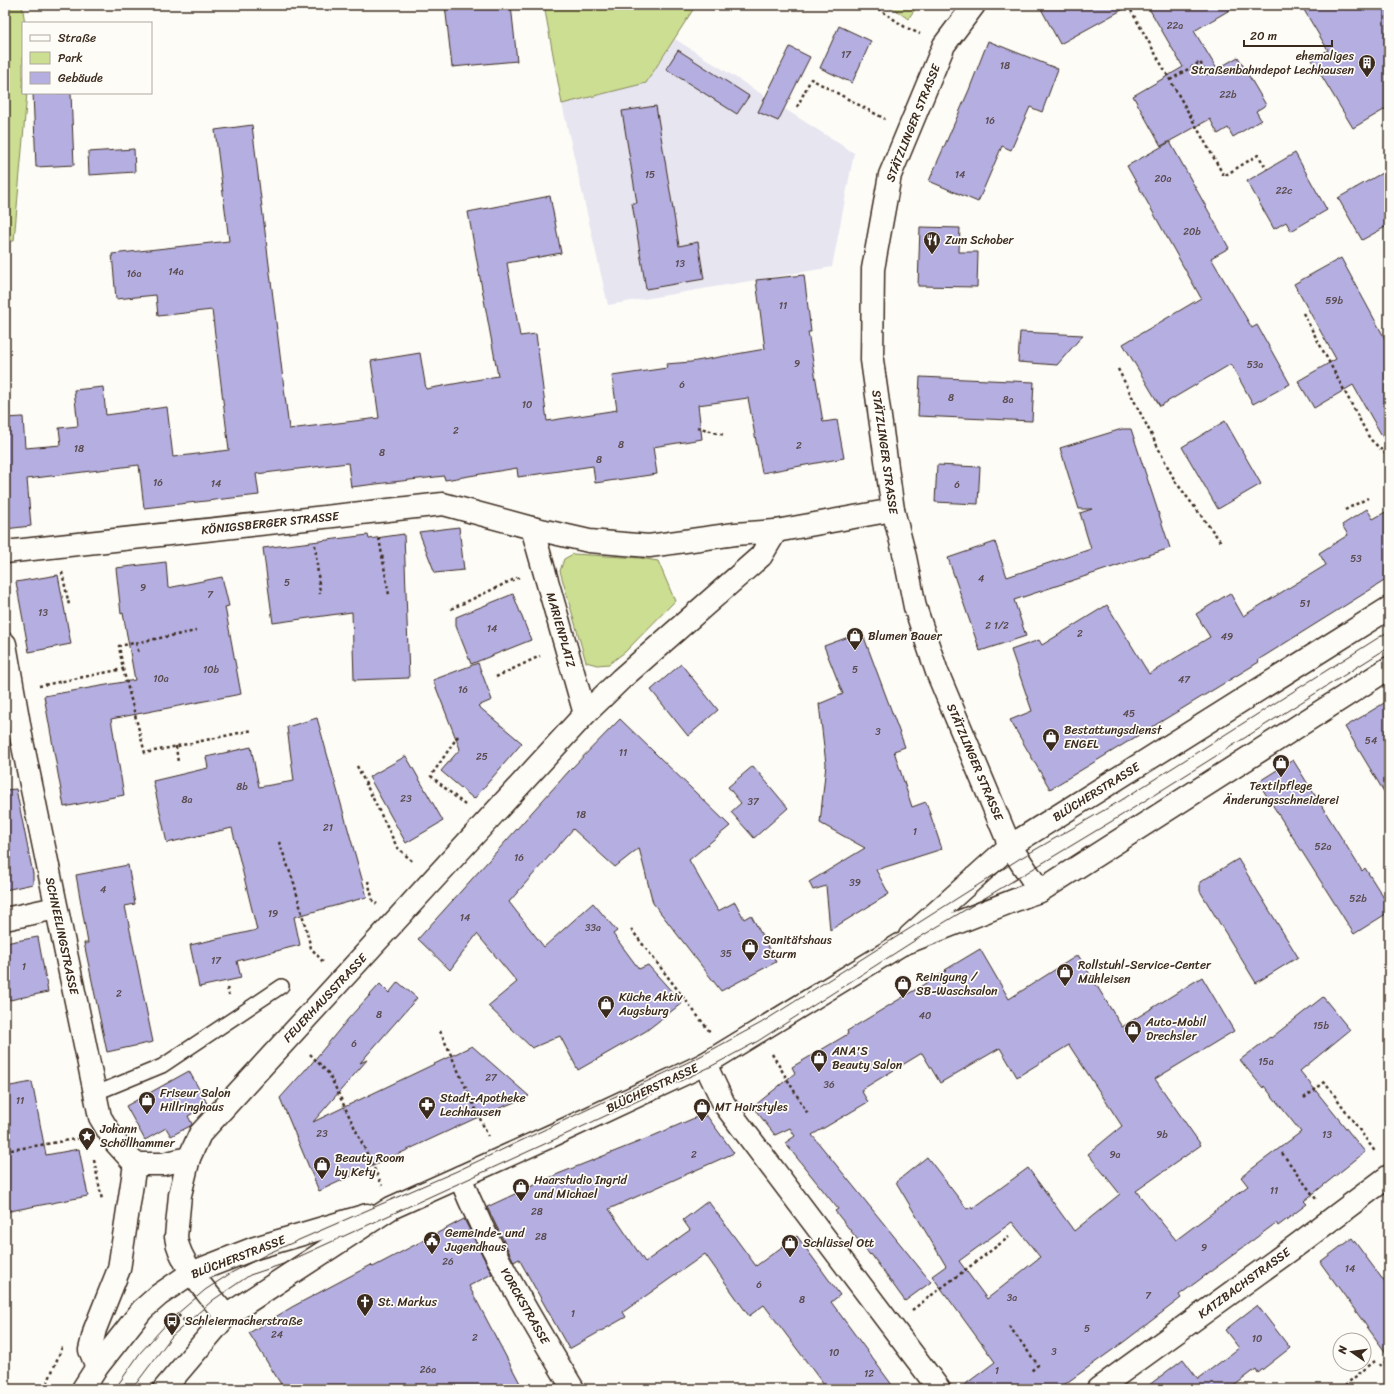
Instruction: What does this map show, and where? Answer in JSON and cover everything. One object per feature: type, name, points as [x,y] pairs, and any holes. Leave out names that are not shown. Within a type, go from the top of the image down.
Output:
[{"type":"street","name":"STÄTZLINGER STRASSE","points":[[974,5],[944,46],[890,175],[873,269],[872,360],[893,510],[915,607],[937,672],[1010,846],[1040,891]]},
{"type":"street","name":"KÖNIGSBERGER STRASSE","points":[[5,552],[444,504],[532,528]]},
{"type":"street","points":[[532,528],[589,540],[649,546],[735,534],[776,531],[893,510]]},
{"type":"street","name":"MARIENPLATZ","points":[[532,528],[585,714]]},
{"type":"street","points":[[585,714],[621,679],[762,556],[776,531]]},
{"type":"street","name":"BLÜCHERSTRASSE","points":[[900,945],[1010,846],[1389,608]]},
{"type":"street","name":"SCHNEELINGSTRASSE","points":[[5,644],[13,691],[13,743],[56,908],[94,1094],[100,1117],[115,1142],[135,1164]]},
{"type":"street","name":"BLÜCHERSTRASSE","points":[[83,1389],[97,1367],[142,1310],[159,1295],[191,1273],[255,1248],[392,1207],[551,1136],[705,1064],[900,945],[1040,891],[1389,668]]},
{"type":"street","name":"FEUERHAUSSTRASSE","points":[[226,1316],[191,1273],[177,1243],[176,1237],[180,1195],[189,1158],[200,1134],[585,714]]},
{"type":"street","points":[[5,919],[56,908]]},
{"type":"street","points":[[705,1064],[724,1104],[939,1389]]},
{"type":"street","points":[[97,1367],[90,1350],[95,1329],[119,1269],[135,1164],[163,1164],[189,1158]]},
{"type":"street","name":"KATZBACHSTRASSE","points":[[1098,1389],[1331,1219],[1384,1167]]},
{"type":"street","name":"YORCKSTRASSE","points":[[460,1177],[481,1226],[506,1275],[573,1389]]},
{"type":"street","name":"BLÜCHERSTRASSE","points":[[164,1389],[226,1316],[392,1207]]},
{"type":"lane","points":[[94,1094],[162,1066],[282,986]]},
{"type":"path","points":[[873,5],[905,27],[944,46]]},
{"type":"path","points":[[1128,5],[1224,176],[1258,155],[1267,169]]},
{"type":"path","points":[[1170,80],[1200,62],[1208,75]]},
{"type":"path","points":[[797,108],[811,79],[908,132]]},
{"type":"path","points":[[1303,313],[1370,439],[1389,457]]},
{"type":"path","points":[[1118,369],[1175,481],[1221,542]]},
{"type":"path","points":[[697,427],[724,434]]},
{"type":"path","points":[[1345,510],[1368,498]]},
{"type":"path","points":[[374,512],[389,595]]},
{"type":"path","points":[[313,518],[320,594]]},
{"type":"path","points":[[57,546],[69,605]]},
{"type":"path","points":[[451,609],[543,566]]},
{"type":"path","points":[[196,631],[119,646],[123,669],[145,753],[253,730]]},
{"type":"path","points":[[189,632],[190,636]]},
{"type":"path","points":[[136,642],[139,654]]},
{"type":"path","points":[[496,677],[565,644]]},
{"type":"path","points":[[13,691],[123,669]]},
{"type":"path","points":[[458,736],[431,776],[485,822]]},
{"type":"path","points":[[176,746],[178,763]]},
{"type":"path","points":[[357,766],[397,847],[433,880]]},
{"type":"path","points":[[279,842],[294,883],[311,948],[333,974],[342,980]]},
{"type":"path","points":[[631,929],[725,1052]]},
{"type":"path","points":[[440,1031],[498,1159]]},
{"type":"path","points":[[759,1031],[808,1114]]},
{"type":"path","points":[[287,1039],[313,1055],[329,1074],[392,1207]]},
{"type":"path","points":[[1304,1098],[1325,1082],[1384,1167]]},
{"type":"path","points":[[5,1151],[90,1137],[87,1124],[100,1117]]},
{"type":"path","points":[[1282,1153],[1331,1219]]},
{"type":"path","points":[[94,1158],[102,1201]]},
{"type":"path","points":[[892,1326],[1009,1237]]},
{"type":"path","points":[[159,1295],[204,1342]]},
{"type":"path","points":[[1009,1326],[1038,1365],[1030,1372]]},
{"type":"path","points":[[45,1389],[66,1338]]},
{"type":"path","points":[[1379,1366],[1389,1360]]},
{"type":"path","points":[[1340,1389],[1375,1361]]},
{"type":"shaded area","points":[[675,39],[854,153],[832,267],[608,305],[562,104],[646,83]]},
{"type":"green space","points":[[5,5],[22,5],[25,22],[22,22],[22,94],[27,94],[14,241],[5,241]]},
{"type":"green space","points":[[544,5],[696,5],[646,83],[562,104]]},
{"type":"green space","points":[[889,5],[918,5],[908,19]]},
{"type":"green space","points":[[573,554],[640,558],[658,561],[675,601],[625,652],[609,664],[597,665],[586,662],[560,571],[564,559]]},
{"type":"building","points":[[445,5],[511,5],[517,61],[452,67]]},
{"type":"building","points":[[1039,5],[1131,5],[1060,44]]},
{"type":"building","points":[[1147,5],[1238,5],[1194,31],[1217,69],[1238,57],[1266,105],[1256,111],[1261,120],[1233,137],[1228,128],[1218,134],[1210,119],[1161,146],[1133,96],[1183,67]]},
{"type":"building","name":"ehemaliges Straßenbahndepot Lechhausen","points":[[1301,5],[1389,5],[1389,107],[1353,128],[1312,60],[1328,50]]},
{"type":"building","points":[[839,26],[871,41],[852,83],[820,68]]},
{"type":"building","points":[[988,41],[1058,69],[1042,112],[1030,107],[1011,150],[1002,146],[978,202],[929,181],[969,90]]},
{"type":"building","points":[[790,47],[810,57],[778,121],[758,112]]},
{"type":"building","points":[[678,50],[749,96],[737,114],[666,69]]},
{"type":"building","points":[[33,94],[71,94],[74,165],[36,167]]},
{"type":"building","points":[[656,106],[679,246],[698,242],[704,279],[646,289],[632,203],[637,203],[622,111]]},
{"type":"building","points":[[252,125],[289,429],[379,418],[371,361],[420,353],[426,389],[498,376],[468,212],[550,196],[561,253],[507,263],[520,336],[536,334],[547,421],[617,410],[612,376],[667,368],[666,364],[691,362],[765,349],[756,280],[804,275],[811,332],[808,332],[823,422],[837,420],[844,458],[762,473],[748,398],[698,405],[702,439],[653,447],[657,474],[595,483],[593,466],[518,477],[517,468],[445,480],[444,476],[351,487],[348,463],[256,474],[259,495],[144,508],[139,465],[27,479],[31,526],[5,529],[5,418],[23,417],[25,448],[61,445],[59,428],[78,426],[74,390],[103,387],[106,415],[167,407],[173,457],[229,450],[212,310],[158,316],[156,295],[116,299],[112,254],[229,241],[215,130]]},
{"type":"building","points":[[1170,142],[1229,248],[1211,258],[1252,328],[1257,325],[1290,384],[1253,404],[1231,364],[1160,406],[1123,344],[1201,298],[1127,166]]},
{"type":"building","points":[[134,149],[135,172],[89,175],[88,152]]},
{"type":"building","points":[[1295,153],[1327,210],[1291,231],[1286,222],[1274,229],[1247,181]]},
{"type":"building","points":[[1389,169],[1389,225],[1362,240],[1338,198]]},
{"type":"building","points":[[920,227],[960,228],[959,252],[978,252],[977,287],[918,286]]},
{"type":"building","points":[[1341,258],[1389,346],[1389,448],[1353,385],[1314,408],[1298,381],[1336,359],[1294,284]]},
{"type":"building","points":[[1020,332],[1083,335],[1057,365],[1018,362]]},
{"type":"building","points":[[920,377],[1034,382],[1032,421],[918,416]]},
{"type":"building","points":[[1225,421],[1261,484],[1218,509],[1182,447]]},
{"type":"building","points":[[1122,429],[1131,429],[1170,548],[1014,600],[1026,636],[980,651],[948,558],[995,542],[1007,577],[1091,549],[1080,513],[1092,509],[1079,509],[1060,448]]},
{"type":"building","points":[[937,465],[980,467],[978,504],[935,502]]},
{"type":"building","points":[[1367,509],[1373,519],[1389,510],[1389,578],[1258,660],[1259,662],[1050,789],[1010,720],[1032,711],[1011,650],[1039,640],[1042,645],[1107,605],[1149,674],[1210,637],[1196,614],[1230,593],[1243,616],[1326,565],[1319,553],[1348,535],[1342,525]]},
{"type":"building","points":[[459,527],[464,570],[435,573],[419,532]]},
{"type":"building","points":[[404,534],[409,678],[354,680],[352,612],[273,623],[263,548],[368,535],[369,539]]},
{"type":"building","points":[[166,562],[168,588],[222,577],[229,606],[225,607],[241,694],[111,719],[124,795],[64,807],[44,696],[135,680],[123,613],[121,614],[116,568]]},
{"type":"building","points":[[58,575],[71,644],[29,652],[16,582]]},
{"type":"building","points":[[513,594],[531,640],[471,664],[456,626],[456,617]]},
{"type":"building","points":[[862,632],[905,747],[894,751],[912,807],[926,802],[942,849],[876,870],[889,894],[830,930],[826,886],[813,890],[809,882],[865,848],[820,823],[826,764],[819,704],[843,694],[824,646]]},
{"type":"building","points":[[478,663],[492,700],[478,706],[522,743],[474,799],[441,771],[460,749],[433,680]]},
{"type":"building","points":[[681,664],[718,710],[688,736],[651,690]]},
{"type":"building","points":[[1389,700],[1389,800],[1345,727]]},
{"type":"building","points":[[317,718],[367,897],[294,917],[300,945],[237,961],[241,978],[199,987],[190,945],[257,930],[232,828],[167,843],[153,781],[208,768],[206,757],[251,747],[259,787],[294,781],[287,727]]},
{"type":"building","points":[[620,719],[730,826],[689,860],[718,911],[735,902],[744,919],[751,915],[776,962],[721,991],[653,903],[639,848],[615,867],[573,829],[509,902],[544,947],[593,903],[617,931],[613,934],[639,969],[648,965],[682,1003],[646,1031],[578,1070],[560,1036],[532,1048],[488,1006],[517,982],[477,934],[450,970],[418,939],[569,771]]},
{"type":"building","points":[[406,756],[443,821],[406,843],[369,777]]},
{"type":"building","points":[[1293,760],[1362,871],[1365,868],[1389,906],[1389,912],[1354,934],[1258,782]]},
{"type":"building","points":[[753,766],[788,808],[754,838],[731,812],[741,803],[728,787]]},
{"type":"building","points":[[16,789],[33,874],[33,884],[5,890],[5,790]]},
{"type":"building","points":[[1238,859],[1298,957],[1256,983],[1200,891],[1200,882]]},
{"type":"building","points":[[128,865],[135,904],[125,906],[153,1042],[107,1052],[84,943],[88,943],[76,875]]},
{"type":"building","points":[[38,937],[48,992],[5,1001],[5,943]]},
{"type":"building","points":[[980,949],[1009,999],[1078,955],[1122,1027],[1202,977],[1234,1031],[1155,1079],[1201,1145],[1136,1191],[1176,1240],[1248,1186],[1241,1177],[1301,1132],[1264,1086],[1263,1088],[1240,1060],[1270,1037],[1271,1038],[1323,997],[1350,1030],[1300,1071],[1365,1152],[1304,1201],[1307,1204],[1278,1226],[1276,1223],[1179,1295],[1181,1298],[1125,1341],[1058,1389],[959,1389],[995,1362],[932,1276],[946,1266],[896,1182],[927,1157],[967,1209],[971,1207],[972,1209],[1028,1168],[1074,1231],[1120,1194],[1088,1154],[1122,1126],[1069,1045],[1017,1077],[1000,1048],[940,1083],[922,1053],[861,1090],[868,1102],[812,1135],[931,1282],[905,1301],[871,1254],[870,1255],[835,1211],[838,1209],[785,1143],[795,1136],[790,1128],[775,1135],[753,1107],[795,1073],[792,1067],[848,1034],[847,1031],[946,971],[945,970]],"holes":[[[1012,1222],[1040,1257],[987,1299],[959,1261]]]},
{"type":"building","points":[[398,982],[417,998],[360,1063],[367,1060],[313,1122],[472,1046],[529,1096],[474,1119],[319,1191],[280,1098],[380,984],[389,993]]},
{"type":"building","points":[[189,1071],[208,1105],[188,1116],[192,1125],[171,1136],[166,1128],[145,1140],[126,1106]]},
{"type":"building","points":[[32,1082],[46,1155],[79,1149],[88,1196],[5,1212],[5,1087]]},
{"type":"building","points":[[699,1116],[707,1116],[734,1153],[609,1209],[645,1262],[690,1230],[683,1220],[708,1201],[756,1266],[797,1236],[840,1295],[831,1302],[895,1389],[827,1389],[764,1305],[749,1316],[705,1254],[623,1312],[626,1317],[569,1349],[519,1259],[514,1262],[487,1207],[558,1174]]},
{"type":"building","points":[[464,1219],[492,1274],[469,1286],[523,1389],[284,1389],[249,1333],[292,1307],[371,1265],[373,1267]]},
{"type":"building","points":[[1352,1238],[1389,1288],[1389,1357],[1372,1332],[1320,1262]]},
{"type":"building","points":[[1257,1305],[1290,1348],[1258,1373],[1256,1369],[1230,1389],[1144,1389],[1183,1359],[1198,1379],[1239,1348],[1225,1330]]},
{"type":"tram line","points":[[115,1389],[140,1353],[170,1320],[205,1290],[231,1273],[269,1253],[457,1171],[697,1058],[761,1023],[1019,859],[1120,801],[1389,631]]},
{"type":"tram line","points":[[132,1389],[172,1336],[213,1300],[250,1275],[283,1264],[573,1131],[708,1068],[758,1041],[917,939],[1127,812],[1389,647]]},
{"type":"place","name":"ehemaliges Straßenbahndepot Lechhausen","points":[[1367,78]]},
{"type":"place","name":"Zum Schober","points":[[932,255]]},
{"type":"place","name":"Blumen Bauer","points":[[855,651]]},
{"type":"place","name":"Bestattungsdienst ENGEL","points":[[1051,752]]},
{"type":"place","name":"Textilpflege Änderungsschneiderei","points":[[1281,778]]},
{"type":"place","name":"Sanitätshaus Sturm","points":[[750,962]]},
{"type":"place","name":"Rollstuhl-Service-Center Mühleisen","points":[[1065,987]]},
{"type":"place","name":"Reinigung / SB-Waschsalon","points":[[903,999]]},
{"type":"place","name":"Küche Aktiv Augsburg","points":[[606,1019]]},
{"type":"place","name":"Auto-Mobil Drechsler","points":[[1133,1044]]},
{"type":"place","name":"ANA'S Beauty Salon","points":[[819,1073]]},
{"type":"place","name":"Friseur Salon Hillringhaus","points":[[147,1115]]},
{"type":"place","name":"Stadt-Apotheke Lechhausen","points":[[427,1120]]},
{"type":"place","name":"MT Hairstyles","points":[[702,1122]]},
{"type":"place","name":"Johann Schöllhammer","points":[[87,1151]]},
{"type":"place","name":"Beauty Room by Kety","points":[[322,1180]]},
{"type":"place","name":"Haarstudio Ingrid und Michael","points":[[521,1202]]},
{"type":"place","name":"Gemeinde- und Jugendhaus","points":[[432,1255]]},
{"type":"place","name":"Schlüssel Ott","points":[[790,1258]]},
{"type":"place","name":"St. Markus","points":[[365,1317]]},
{"type":"place","name":"Schleiermacherstraße","points":[[172,1336]]}]
